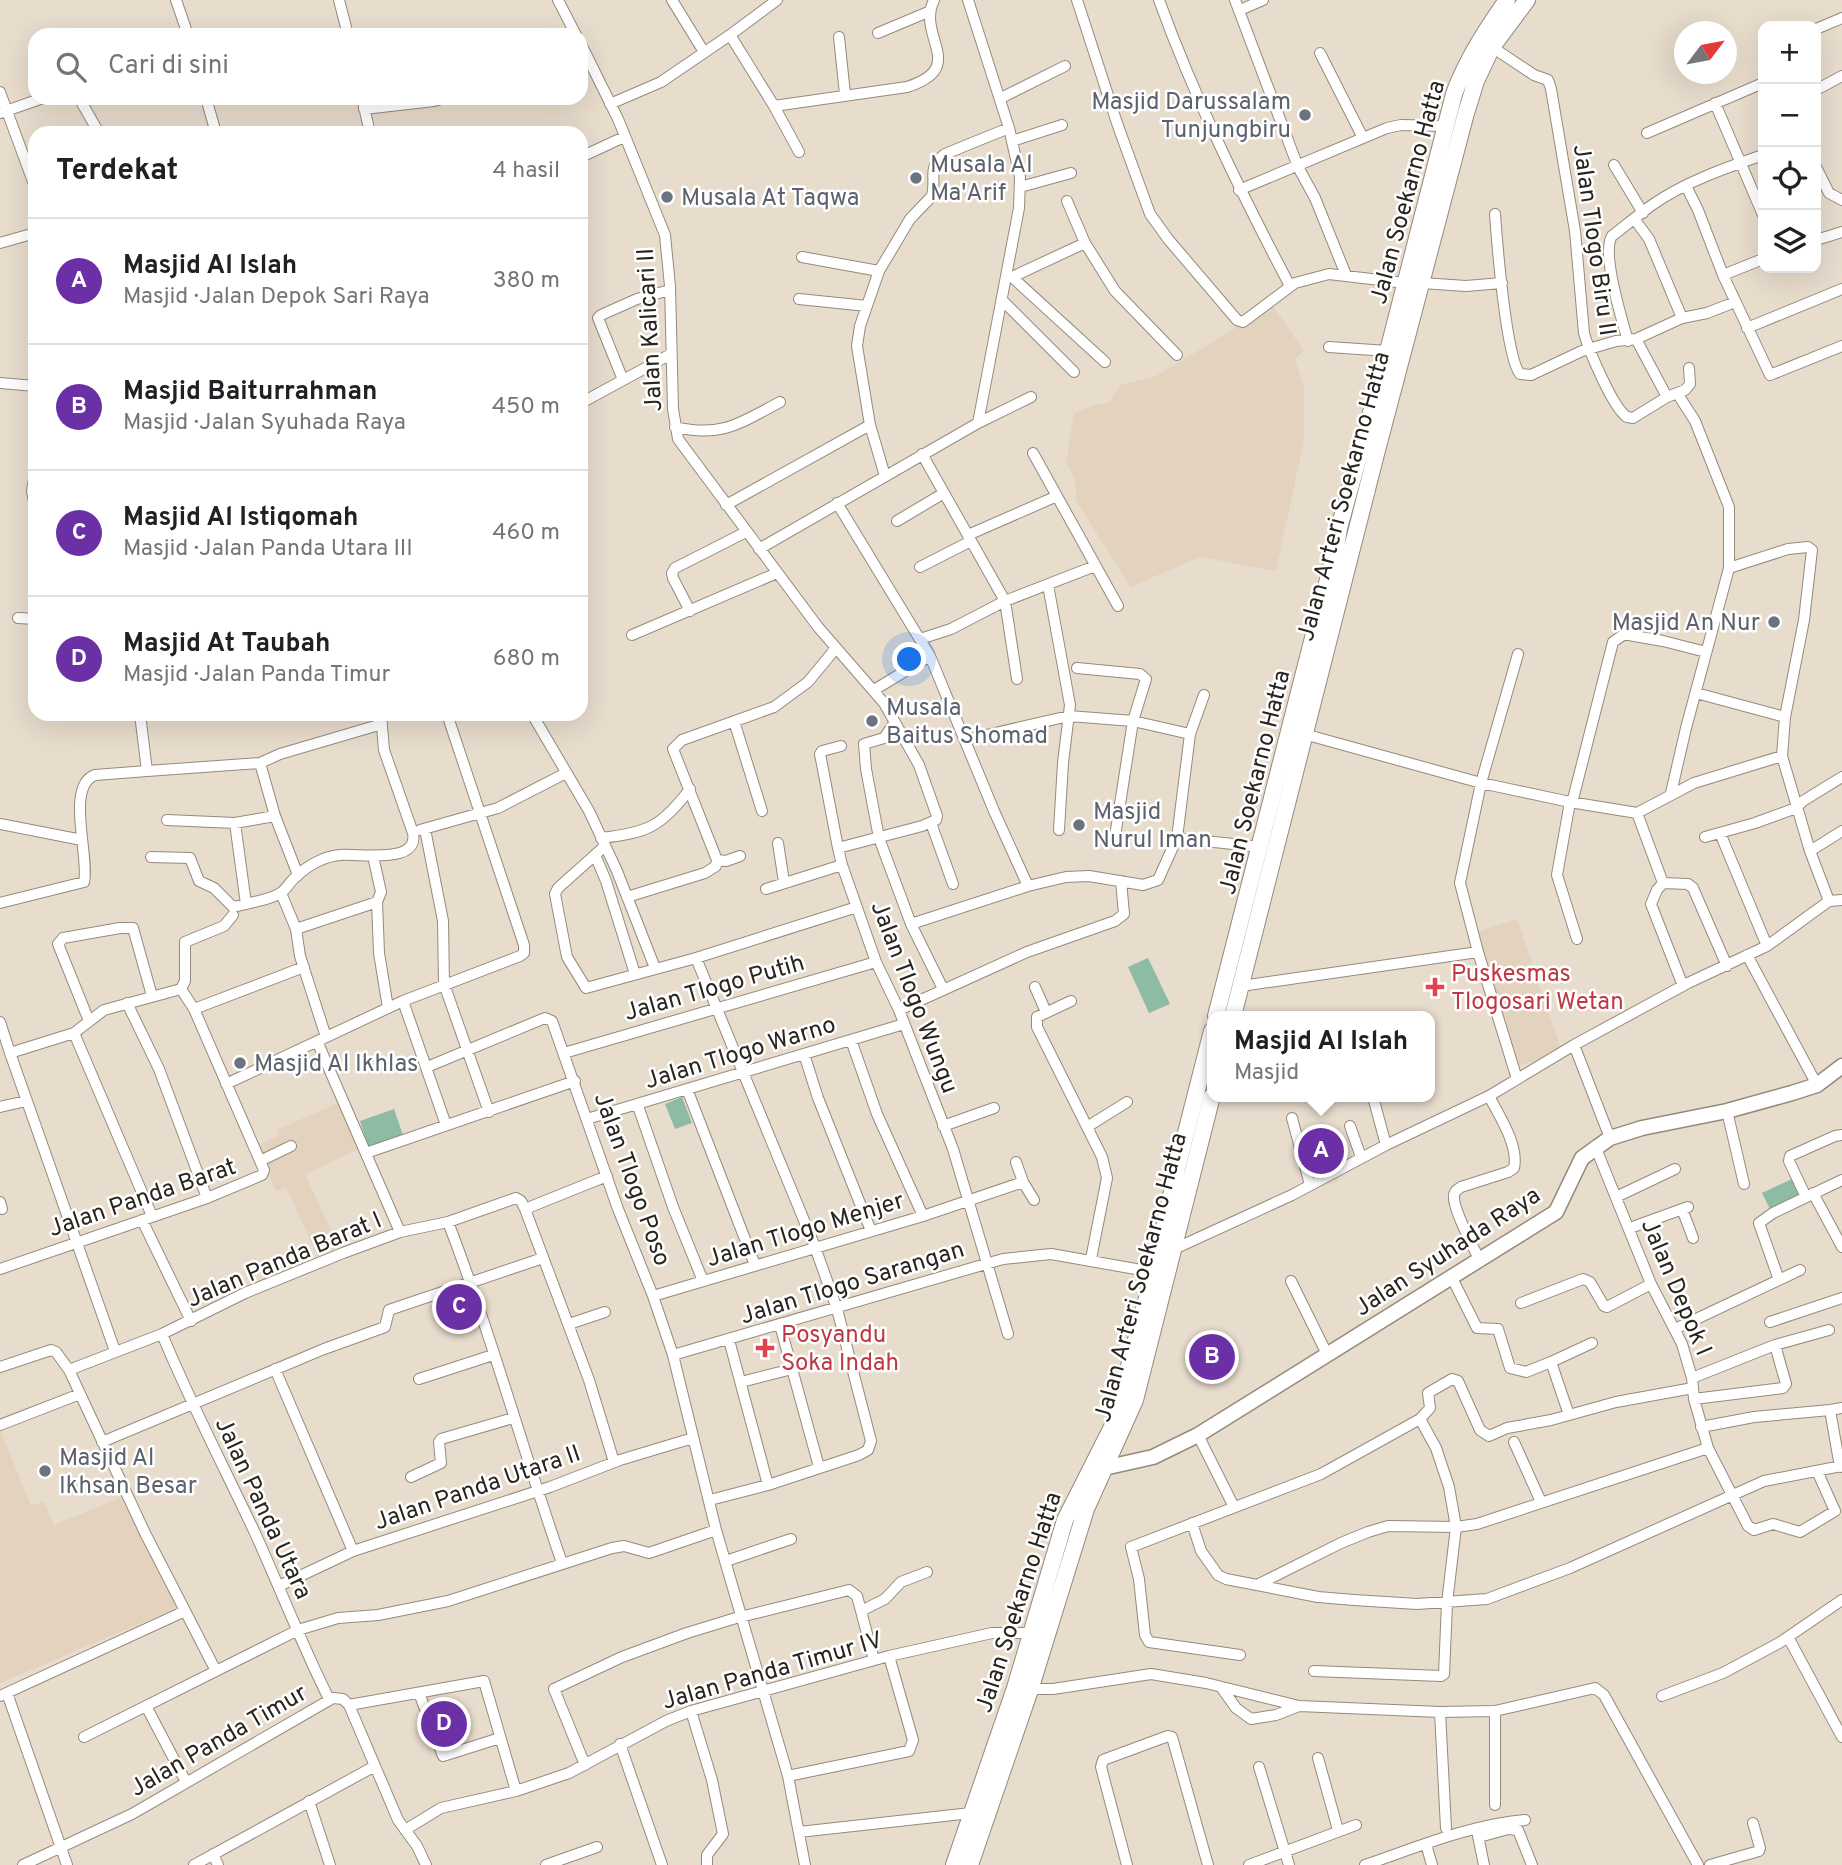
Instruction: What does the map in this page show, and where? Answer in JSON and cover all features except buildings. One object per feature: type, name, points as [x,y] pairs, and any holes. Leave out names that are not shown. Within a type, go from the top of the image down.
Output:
[{"type":"main road","name":"Jalan Soekarno Hatta","points":[[1218,1011],[1268,848],[1339,528],[1368,451],[1388,351],[1414,283],[1446,126],[1464,69],[1476,45],[1507,0]]},
{"type":"main road","name":"Jalan Arteri Soekarno Hatta","points":[[1234,1011],[1268,848],[1304,734],[1368,451],[1414,283],[1476,81],[1492,47],[1527,0]]},
{"type":"main road","name":"Jalan Soekarno Hatta","points":[[1038,1634],[1065,1520],[1114,1423],[1160,1273],[1158,1256],[1177,1168],[1207,1054]]},
{"type":"main road","name":"Jalan Arteri Soekarno Hatta","points":[[970,1865],[1038,1634],[1104,1468],[1124,1430],[1135,1400],[1160,1273],[1175,1248],[1212,1102]]},
{"type":"main road","name":"Jalan Soekarno Hatta","points":[[954,1865],[971,1812],[1022,1689]]},
{"type":"street","points":[[176,0],[186,28]]},
{"type":"street","points":[[339,0],[346,28]]},
{"type":"street","points":[[558,0],[572,28]]},
{"type":"street","points":[[672,0],[704,52]]},
{"type":"street","points":[[610,104],[661,82],[776,0]]},
{"type":"street","points":[[774,106],[906,86],[931,76],[938,60],[928,12],[934,0]]},
{"type":"street","points":[[968,0],[1001,98],[1020,187],[1009,277],[978,423]]},
{"type":"street","points":[[1077,0],[1150,214],[1175,248],[1240,323],[1290,286],[1329,274],[1466,286],[1502,283]]},
{"type":"street","points":[[1159,0],[1199,102],[1240,190],[1290,286]]},
{"type":"street","points":[[1263,0],[1238,5],[1298,167],[1315,198],[1346,275]]},
{"type":"street","points":[[878,33],[928,12]]},
{"type":"street","points":[[1821,27],[1842,18]]},
{"type":"street","points":[[730,35],[799,152]]},
{"type":"street","points":[[839,37],[845,94]]},
{"type":"street","name":"Jalan Tlogo Biru II","points":[[1492,47],[1534,75],[1548,80],[1551,89],[1575,231],[1584,333],[1588,349],[1618,409],[1627,417],[1633,418],[1667,397]]},
{"type":"street","points":[[1320,52],[1363,138]]},
{"type":"street","name":"Jalan Kalicari II","points":[[588,58],[665,234],[675,427],[680,442],[777,573],[836,648],[874,690],[919,765],[937,816],[931,823]]},
{"type":"street","points":[[1001,98],[1065,66]]},
{"type":"street","points":[[1821,87],[1842,76]]},
{"type":"street","points":[[1647,133],[1761,84]]},
{"type":"street","points":[[0,92],[4,112],[28,170]]},
{"type":"street","points":[[4,112],[28,103]]},
{"type":"street","points":[[1715,103],[1761,210]]},
{"type":"street","points":[[83,105],[95,126]]},
{"type":"street","points":[[208,105],[214,126]]},
{"type":"street","points":[[363,105],[368,126]]},
{"type":"street","points":[[1012,141],[1062,125]]},
{"type":"street","points":[[1240,190],[1363,138],[1401,125],[1446,126]]},
{"type":"street","points":[[885,476],[870,425],[857,346],[860,326],[879,271],[910,219],[932,195],[932,171],[936,161],[945,154],[1009,128]]},
{"type":"street","points":[[588,154],[624,137]]},
{"type":"street","points":[[1689,368],[1690,384],[1685,390],[1667,397],[1632,340],[1612,276],[1609,241],[1650,206],[1686,186],[1758,157]]},
{"type":"street","points":[[1615,165],[1682,318]]},
{"type":"street","points":[[1020,187],[1071,173]]},
{"type":"street","points":[[1821,177],[1829,193],[1842,200]]},
{"type":"street","points":[[1686,186],[1699,211],[1723,275],[1770,375],[1842,346]]},
{"type":"street","points":[[1067,201],[1085,243],[1115,291],[1177,355]]},
{"type":"street","points":[[1495,214],[1512,356],[1514,368],[1520,374],[1531,375],[1588,349],[1616,341],[1632,340],[1682,318],[1707,313],[1735,302]]},
{"type":"street","points":[[1821,238],[1842,232]]},
{"type":"street","points":[[0,243],[28,235]]},
{"type":"street","points":[[1009,277],[1085,243]]},
{"type":"street","points":[[802,257],[879,271]]},
{"type":"street","points":[[1723,275],[1758,261]]},
{"type":"street","points":[[1009,277],[1105,362]]},
{"type":"street","points":[[1747,328],[1842,289]]},
{"type":"street","points":[[623,380],[598,318],[637,299],[670,290]]},
{"type":"street","points":[[799,299],[867,306]]},
{"type":"street","points":[[1002,300],[1074,372]]},
{"type":"street","points":[[1329,347],[1388,351]]},
{"type":"street","points":[[588,399],[671,355]]},
{"type":"street","points":[[0,383],[28,385]]},
{"type":"street","points":[[1671,793],[1728,568],[1729,507],[1695,421],[1677,393]]},
{"type":"street","points":[[759,549],[922,454],[1031,397]]},
{"type":"street","points":[[675,427],[692,431],[719,431],[780,402]]},
{"type":"street","points":[[726,505],[870,425]]},
{"type":"street","points":[[1033,453],[1118,606]]},
{"type":"street","points":[[922,454],[1005,601],[1017,679]]},
{"type":"street","points":[[897,521],[944,493]]},
{"type":"street","points":[[920,567],[970,538],[1057,496]]},
{"type":"street","points":[[837,503],[930,656],[1028,887]]},
{"type":"street","points":[[690,611],[673,578],[675,568],[746,532]]},
{"type":"street","points":[[1728,568],[1788,549],[1808,547],[1812,550],[1804,620],[1785,717],[1782,756],[1796,808],[1829,901]]},
{"type":"street","points":[[920,639],[951,629],[1005,601],[1095,566]]},
{"type":"street","points":[[632,635],[777,573]]},
{"type":"street","points":[[1048,585],[1070,705],[1059,830]]},
{"type":"street","points":[[18,618],[28,619]]},
{"type":"street","points":[[1577,939],[1557,875],[1571,802],[1613,642],[1623,635],[1663,641],[1706,652]]},
{"type":"street","points":[[627,897],[705,873],[716,866],[717,860],[673,748],[682,740],[774,707],[808,682],[836,648]]},
{"type":"street","points":[[1517,1079],[1460,883],[1481,783],[1518,654]]},
{"type":"street","points":[[874,690],[930,656]]},
{"type":"street","points":[[1077,668],[1143,676],[1146,679],[1133,722],[1115,836]]},
{"type":"street","points":[[1696,693],[1785,717]]},
{"type":"street","points":[[911,924],[1066,877],[1089,876],[1143,885],[1158,880],[1177,838],[1190,734],[1204,695]]},
{"type":"street","points":[[965,740],[1069,716],[1133,722],[1190,734]]},
{"type":"street","points":[[141,721],[147,771]]},
{"type":"street","points":[[0,903],[83,883],[86,879],[81,793],[90,777],[260,763],[375,721]]},
{"type":"street","points":[[152,858],[190,858],[198,881],[214,888],[233,907],[281,893],[298,874],[324,859],[340,855],[373,856],[404,851],[414,843],[413,833],[384,750],[381,721]]},
{"type":"street","points":[[226,1084],[403,1001],[520,956],[524,950],[449,721]]},
{"type":"street","points":[[537,721],[589,811],[655,968]]},
{"type":"street","points":[[734,721],[762,811]]},
{"type":"street","points":[[895,722],[884,738],[864,744],[863,747],[879,838],[911,924],[943,989]]},
{"type":"street","points":[[1304,734],[1481,783],[1637,813],[1694,783],[1782,756]]},
{"type":"street","name":"Jalan Tlogo Wungu","points":[[841,746],[820,754],[842,865],[876,962],[899,1010],[953,1149],[1008,1334]]},
{"type":"street","points":[[260,763],[275,816],[298,874]]},
{"type":"street","points":[[413,833],[426,832],[498,808],[566,773]]},
{"type":"street","points":[[1705,837],[1796,808],[1842,778]]},
{"type":"street","points":[[690,789],[673,810],[649,829],[603,842],[595,855],[558,888],[555,894],[567,957],[586,988],[696,958],[857,908]]},
{"type":"street","points":[[1637,813],[1663,883]]},
{"type":"street","points":[[167,820],[235,823],[275,816]]},
{"type":"street","points":[[235,823],[246,904]]},
{"type":"street","points":[[838,848],[931,823],[953,884]]},
{"type":"street","points":[[0,824],[82,840]]},
{"type":"street","points":[[1810,851],[1842,831]]},
{"type":"street","points":[[426,832],[443,921],[444,984],[489,1112]]},
{"type":"street","points":[[1720,833],[1767,946]]},
{"type":"street","points":[[1177,838],[1268,848]]},
{"type":"street","points":[[778,843],[784,882]]},
{"type":"street","points":[[595,855],[606,881],[635,974]]},
{"type":"street","points":[[373,856],[381,892],[377,902],[379,953],[388,1008]]},
{"type":"street","points":[[717,860],[726,861],[740,856]]},
{"type":"street","points":[[766,889],[842,865]]},
{"type":"street","points":[[899,1010],[1027,952],[1115,921],[1124,914],[1121,881]]},
{"type":"street","points":[[1663,883],[1688,884],[1693,888],[1727,966]]},
{"type":"street","points":[[1663,883],[1651,904],[1683,986]]},
{"type":"street","points":[[281,893],[296,929],[321,1039],[400,1232]]},
{"type":"street","points":[[1158,1256],[1292,1195],[1362,1157],[1489,1096],[1574,1045],[1683,986],[1767,946],[1829,901],[1842,900]]},
{"type":"street","points":[[296,929],[377,902]]},
{"type":"street","points":[[10,1053],[74,1033],[104,1010],[181,989],[185,980],[185,942],[225,926],[233,915]]},
{"type":"street","points":[[89,1021],[59,942],[63,938],[131,927],[135,930],[152,996]]},
{"type":"street","points":[[1241,986],[1478,952]]},
{"type":"street","points":[[1747,955],[1817,1085]]},
{"type":"street","points":[[696,958],[815,1247],[837,1309],[871,1441],[865,1453],[768,1485],[710,1500]]},
{"type":"street","name":"Jalan Tlogo Putih","points":[[564,1053],[876,962]]},
{"type":"street","points":[[194,1009],[304,967]]},
{"type":"street","points":[[1035,987],[1046,1012]]},
{"type":"street","name":"Jalan Panda Barat","points":[[0,1269],[261,1177],[264,1170],[194,1009],[181,989]]},
{"type":"street","points":[[403,1001],[446,1125]]},
{"type":"street","points":[[1071,1001],[1038,1017],[1037,1027],[1102,1157],[1107,1178],[1091,1259]]},
{"type":"street","points":[[127,1003],[159,1069],[207,1198]]},
{"type":"street","name":"Jalan Tlogo Poso","points":[[467,1050],[545,1018],[551,1019],[673,1355],[716,1530],[788,1776],[805,1865]]},
{"type":"street","points":[[0,1022],[115,1350]]},
{"type":"street","name":"Jalan Tlogo Warno","points":[[587,1119],[638,1106],[904,1024]]},
{"type":"street","points":[[74,1033],[191,1321]]},
{"type":"street","points":[[851,1040],[877,1114],[923,1216]]},
{"type":"street","points":[[1574,1045],[1609,1138]]},
{"type":"street","points":[[427,1067],[467,1050]]},
{"type":"street","points":[[804,1054],[818,1098],[871,1231]]},
{"type":"street","name":"Jalan Syuhada Raya","points":[[1104,1468],[1153,1457],[1198,1434],[1556,1212],[1582,1158],[1609,1138],[1642,1128],[1727,1111],[1817,1085],[1842,1066]]},
{"type":"street","points":[[366,1153],[575,1082]]},
{"type":"street","points":[[687,1089],[755,1265]]},
{"type":"street","points":[[1479,1259],[1457,1209],[1455,1191],[1508,1172],[1514,1168],[1515,1161],[1514,1150],[1489,1096]]},
{"type":"street","points":[[0,1107],[26,1101]]},
{"type":"street","points":[[1087,1127],[1127,1102]]},
{"type":"street","points":[[1374,1102],[1386,1145]]},
{"type":"street","points":[[638,1106],[673,1207],[703,1281]]},
{"type":"street","points":[[943,1126],[993,1108]]},
{"type":"street","points":[[1727,1111],[1744,1184]]},
{"type":"street","points":[[1292,1118],[1310,1185]]},
{"type":"street","points":[[1350,1126],[1362,1157]]},
{"type":"street","points":[[1842,1135],[1790,1157],[1789,1161],[1842,1247]]},
{"type":"street","points":[[260,1161],[291,1146]]},
{"type":"street","name":"Jalan Depok I","points":[[1595,1146],[1651,1284],[1675,1329],[1707,1448],[1744,1521],[1752,1530],[1773,1524],[1800,1532],[1835,1511],[1818,1471]]},
{"type":"street","points":[[1016,1161],[1023,1182],[1034,1200]]},
{"type":"street","points":[[1616,1197],[1675,1169]]},
{"type":"street","name":"Jalan Panda Barat I","points":[[69,1370],[162,1334],[245,1293],[400,1232],[448,1223],[509,1199],[522,1204],[607,1175]]},
{"type":"street","points":[[1779,1280],[1759,1223],[1842,1180]]},
{"type":"street","name":"Jalan Tlogo Menjer","points":[[653,1296],[923,1216],[1023,1182]]},
{"type":"street","points":[[522,1204],[569,1324],[614,1462]]},
{"type":"street","points":[[1630,1228],[1685,1208],[1693,1238]]},
{"type":"street","points":[[448,1223],[562,1563]]},
{"type":"street","name":"Jalan Tlogo Sarangan","points":[[673,1355],[988,1263],[1051,1254],[1160,1273]]},
{"type":"street","points":[[102,1442],[275,1369],[385,1327],[389,1310],[543,1258]]},
{"type":"street","points":[[1675,1329],[1800,1270]]},
{"type":"street","points":[[1452,1278],[1477,1328],[1495,1328],[1499,1331],[1510,1368],[1526,1371],[1592,1343]]},
{"type":"street","points":[[1521,1303],[1583,1279],[1590,1282],[1604,1306],[1608,1307],[1651,1284]]},
{"type":"street","points":[[1291,1281],[1327,1354]]},
{"type":"street","points":[[1770,1322],[1842,1298]]},
{"type":"street","points":[[569,1324],[605,1312]]},
{"type":"street","points":[[780,1325],[819,1467]]},
{"type":"street","points":[[1693,1388],[1775,1345],[1829,1330]]},
{"type":"street","name":"Jalan Panda Utara","points":[[162,1334],[191,1405],[279,1586],[330,1699]]},
{"type":"street","points":[[729,1340],[768,1485]]},
{"type":"street","points":[[1240,1655],[1149,1642],[1145,1635],[1139,1579],[1131,1548],[1321,1474],[1420,1419],[1430,1408],[1427,1393],[1455,1379],[1479,1430],[1486,1436],[1507,1428],[1616,1402],[1693,1388],[1783,1388],[1786,1384],[1775,1345]]},
{"type":"street","points":[[0,1367],[51,1350],[56,1352],[69,1370],[183,1612],[216,1671]]},
{"type":"street","points":[[419,1379],[493,1355]]},
{"type":"street","points":[[1551,1362],[1569,1415]]},
{"type":"street","points":[[275,1369],[353,1551]]},
{"type":"street","points":[[741,1382],[792,1369]]},
{"type":"street","points":[[0,1424],[80,1394]]},
{"type":"street","points":[[1701,1427],[1754,1417],[1842,1408]]},
{"type":"street","points":[[1192,1522],[1202,1551],[1218,1575],[1226,1579],[1342,1599],[1417,1604],[1487,1599],[1570,1568],[1765,1481],[1841,1466],[1830,1410]]},
{"type":"street","points":[[411,1477],[441,1463],[441,1439],[513,1418]]},
{"type":"street","points":[[1314,1671],[1443,1676],[1447,1603],[1456,1527],[1450,1487],[1436,1448],[1420,1419]]},
{"type":"street","points":[[1198,1434],[1234,1507]]},
{"type":"street","name":"Jalan Panda Utara II","points":[[279,1586],[353,1551],[614,1462],[693,1438]]},
{"type":"street","points":[[1514,1442],[1541,1502]]},
{"type":"street","points":[[1257,1585],[1368,1532],[1388,1527],[1456,1527],[1477,1524],[1707,1448]]},
{"type":"street","points":[[84,1737],[298,1630],[338,1618],[378,1615],[448,1601],[562,1563],[624,1546],[649,1553],[716,1530]]},
{"type":"street","points":[[726,1561],[791,1539]]},
{"type":"street","points":[[861,1611],[885,1599],[901,1582],[927,1572]]},
{"type":"street","points":[[585,1766],[554,1689],[622,1657],[687,1633],[849,1590],[857,1596],[874,1660]]},
{"type":"street","points":[[1662,1696],[1723,1673],[1788,1637],[1842,1600]]},
{"type":"street","points":[[67,1865],[4,1694],[183,1612]]},
{"type":"street","name":"Jalan Panda Timur IV","points":[[405,1830],[441,1808],[553,1780],[585,1766],[666,1720],[691,1711],[889,1656],[992,1633],[1038,1634]]},
{"type":"street","points":[[1788,1637],[1842,1737]]},
{"type":"street","points":[[788,1776],[905,1753],[911,1748],[913,1740],[889,1656]]},
{"type":"street","points":[[1022,1689],[1053,1689],[1151,1674],[1300,1706],[1440,1712],[1495,1711],[1595,1688],[1604,1695],[1698,1865]]},
{"type":"street","name":"Jalan Panda Timur","points":[[23,1865],[132,1814],[330,1699],[340,1698],[349,1705],[484,1681],[500,1738]]},
{"type":"street","points":[[1221,1687],[1236,1708],[1251,1719],[1276,1716],[1300,1706]]},
{"type":"street","points":[[419,1693],[443,1756],[500,1738],[516,1791]]},
{"type":"street","points":[[349,1705],[398,1819],[426,1865]]},
{"type":"street","points":[[146,1706],[186,1782]]},
{"type":"street","points":[[691,1711],[712,1780],[723,1834],[707,1855],[707,1865]]},
{"type":"street","points":[[1495,1711],[1495,1805]]},
{"type":"street","points":[[1440,1712],[1446,1828]]},
{"type":"street","points":[[1127,1865],[1101,1767],[1103,1760],[1170,1737],[1209,1865]]},
{"type":"street","points":[[620,1744],[662,1865]]},
{"type":"street","points":[[1318,1758],[1338,1830]]},
{"type":"street","points":[[194,1865],[375,1766]]},
{"type":"street","points":[[1259,1767],[1289,1865]]},
{"type":"street","points":[[309,1801],[330,1865]]},
{"type":"street","points":[[799,1832],[971,1812]]},
{"type":"street","points":[[1478,1833],[1525,1820]]},
{"type":"street","points":[[1710,1865],[1759,1851],[1753,1824]]},
{"type":"street","points":[[1249,1865],[1356,1825]]},
{"type":"street","points":[[1365,1865],[1390,1861],[1447,1836],[1508,1829],[1518,1830],[1532,1865]]},
{"type":"street","points":[[1478,1833],[1484,1865]]},
{"type":"street","points":[[1426,1844],[1432,1865]]},
{"type":"street","points":[[546,1865],[597,1847]]},
{"type":"street","points":[[213,1854],[218,1865]]},
{"type":"shaded area","points":[[1271,303],[1304,351],[1295,359],[1304,388],[1304,440],[1276,571],[1200,557],[1130,587],[1076,500],[1075,479],[1066,462],[1074,413],[1108,403],[1121,385],[1154,377],[1231,331]]},
{"type":"shaded area","points":[[1517,919],[1562,1052],[1519,1066],[1474,933]]},
{"type":"shaded area","points":[[338,1103],[359,1149],[305,1174],[339,1247],[318,1257],[286,1187],[276,1191],[256,1146],[279,1136],[277,1130]]},
{"type":"shaded area","points":[[0,1429],[31,1506],[44,1501],[54,1525],[122,1497],[177,1608],[0,1683]]},
{"type":"green space","points":[[1148,958],[1170,1004],[1149,1013],[1128,967]]},
{"type":"green space","points":[[682,1097],[692,1123],[675,1129],[665,1104]]},
{"type":"green space","points":[[394,1109],[403,1135],[368,1147],[360,1121]]},
{"type":"green space","points":[[1792,1179],[1799,1195],[1770,1209],[1762,1193]]},
{"type":"place","name":"Masjid Darussalam Tunjungbiru","points":[[1305,115]]},
{"type":"place","name":"Musala Al Ma'Arif","points":[[916,178]]},
{"type":"place","name":"Musala At Taqwa","points":[[667,197]]},
{"type":"place","name":"Masjid An Nur","points":[[1774,622]]},
{"type":"place","name":"Musala Baitus Shomad","points":[[872,721]]},
{"type":"place","name":"Masjid Nurul Iman","points":[[1079,825]]},
{"type":"place","name":"Puskesmas Tlogosari Wetan","points":[[1435,987]]},
{"type":"place","name":"Masjid Al Ikhlas","points":[[240,1063]]},
{"type":"place","name":"Masjid Al Islah","points":[[1321,1151]]},
{"type":"place","name":"Masjid Al Istiqomah","points":[[459,1307]]},
{"type":"place","name":"Posyandu Soka Indah","points":[[765,1348]]},
{"type":"place","name":"Masjid Baiturrahman","points":[[1212,1357]]},
{"type":"place","name":"Masjid Al Ikhsan Besar","points":[[45,1471]]},
{"type":"place","name":"Masjid At Taubah","points":[[444,1724]]}]
